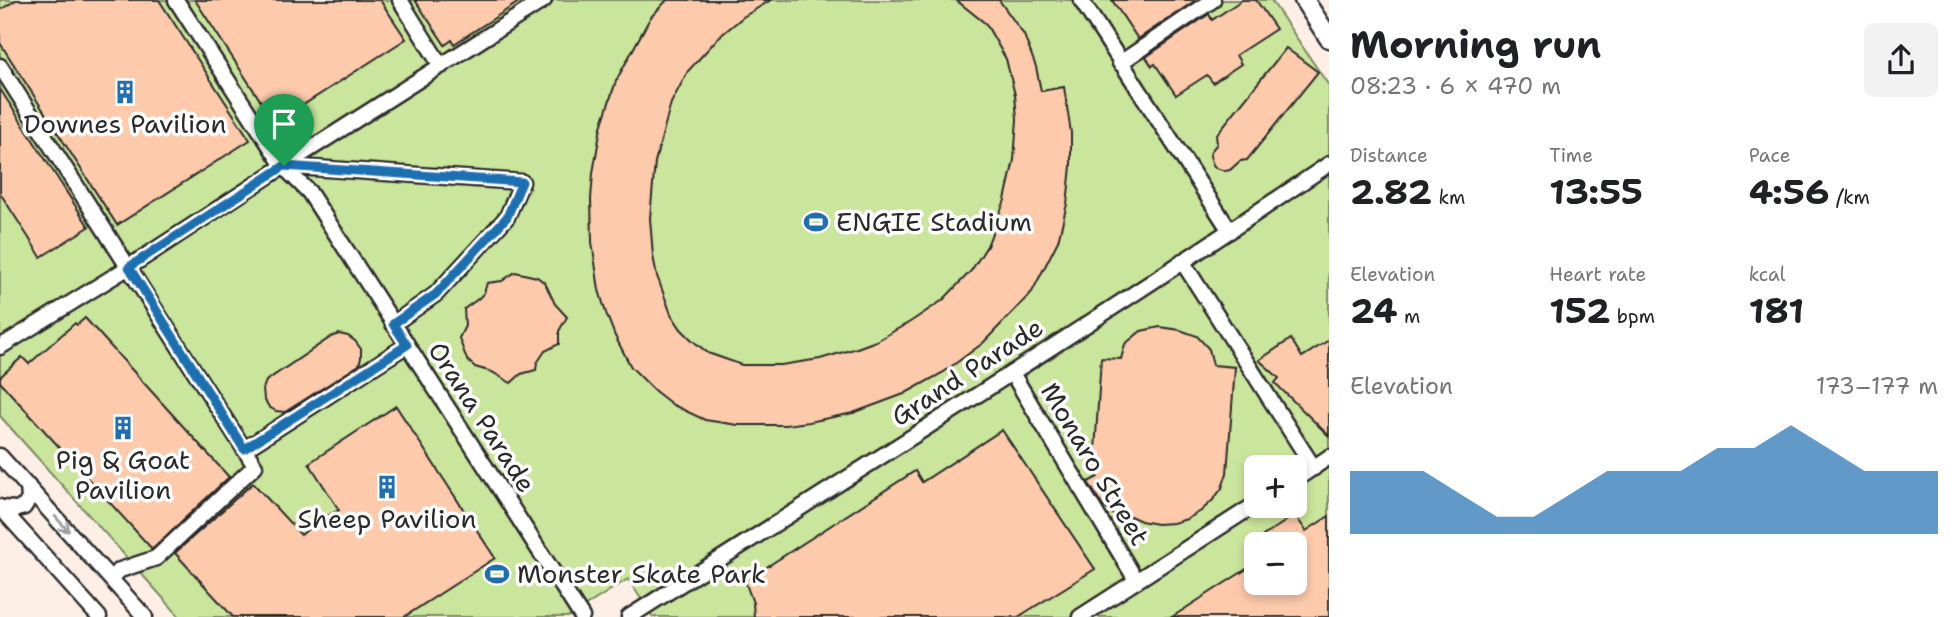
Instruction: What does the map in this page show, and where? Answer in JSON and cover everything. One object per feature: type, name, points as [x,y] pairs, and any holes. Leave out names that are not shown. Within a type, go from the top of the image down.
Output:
[{"type":"main road","points":[[1304,0],[1329,38]]},
{"type":"street","name":"Orana Parade","points":[[176,0],[284,166],[309,192],[582,617]]},
{"type":"street","points":[[400,0],[441,66]]},
{"type":"street","points":[[0,347],[544,0]]},
{"type":"street","points":[[1081,0],[1230,231]]},
{"type":"street","points":[[1120,63],[1213,0]]},
{"type":"street","points":[[0,66],[256,466],[156,558],[120,570],[111,578]]},
{"type":"street","name":"Grand Parade","points":[[629,617],[1012,373],[1329,164]]},
{"type":"street","points":[[284,166],[522,182],[507,217],[436,294],[393,324]]},
{"type":"street","points":[[1182,261],[1314,468]]},
{"type":"street","points":[[244,449],[407,345]]},
{"type":"street","name":"Monaro Street","points":[[1012,373],[1136,580]]},
{"type":"street","points":[[0,456],[6,466],[28,486],[145,617]]},
{"type":"street","points":[[1307,472],[1329,457]]},
{"type":"street","points":[[0,508],[24,507],[29,499],[28,486]]},
{"type":"street","points":[[0,508],[99,617]]},
{"type":"street","points":[[1080,617],[1244,512]]},
{"type":"green space","points":[[0,0],[1271,0],[1329,86],[1329,617],[653,617],[628,579],[568,617],[180,617],[0,416]]},
{"type":"building","name":"Downes Pavilion","points":[[16,0],[159,0],[250,140],[117,225],[0,43],[0,10]]},
{"type":"building","points":[[195,0],[380,0],[406,39],[275,123]]},
{"type":"building","points":[[415,0],[522,0],[454,44],[452,40],[445,45]]},
{"type":"building","points":[[667,0],[771,0],[743,17],[719,37],[688,71],[671,103],[655,162],[650,218],[657,276],[671,314],[681,329],[708,353],[742,365],[781,365],[820,359],[857,348],[876,341],[943,300],[971,271],[987,246],[1005,200],[1014,160],[1017,119],[1015,95],[1006,59],[986,24],[956,0],[999,0],[1024,35],[1036,67],[1041,91],[1064,87],[1071,133],[1067,204],[1058,241],[1032,292],[983,343],[944,372],[904,394],[853,413],[785,425],[738,425],[705,420],[673,405],[655,391],[631,367],[606,313],[599,290],[592,242],[591,199],[601,127],[616,81],[650,18]]},
{"type":"building","points":[[1112,0],[1196,0],[1138,39]]},
{"type":"building","points":[[1242,0],[1256,0],[1276,29],[1236,55],[1241,64],[1213,83],[1207,75],[1176,95],[1155,64],[1152,66],[1146,57],[1209,14],[1212,20]]},
{"type":"building","points":[[1286,48],[1318,72],[1247,160],[1240,161],[1230,170],[1216,168],[1210,156],[1217,144],[1216,135]]},
{"type":"building","points":[[0,89],[89,227],[41,257],[0,193]]},
{"type":"building","points":[[515,272],[537,277],[545,283],[555,304],[567,317],[559,331],[559,344],[545,351],[536,370],[521,374],[511,383],[492,372],[475,367],[467,360],[459,338],[465,326],[464,309],[484,293],[487,283],[502,281]]},
{"type":"building","name":"Pig & Goat Pavilion","points":[[85,318],[229,477],[152,549],[0,382],[0,377],[22,357],[29,364],[75,323],[77,325]]},
{"type":"building","points":[[1160,327],[1197,336],[1209,349],[1213,365],[1235,367],[1227,473],[1222,488],[1213,500],[1187,519],[1157,524],[1130,516],[1124,524],[1102,505],[1088,482],[1098,477],[1095,451],[1101,358],[1121,359],[1125,344],[1141,331]]},
{"type":"building","points":[[339,334],[348,336],[361,349],[359,365],[285,412],[269,407],[264,399],[266,381]]},
{"type":"building","points":[[1291,339],[1302,357],[1329,340],[1329,436],[1275,383],[1279,378],[1259,360]]},
{"type":"building","points":[[396,406],[495,558],[404,617],[233,617],[175,553],[253,483],[301,535],[316,522],[339,510],[309,463]]},
{"type":"building","points":[[1002,430],[1095,569],[1018,617],[754,617],[753,603],[745,581],[915,471],[922,482]]},
{"type":"building","points":[[1329,516],[1329,617],[1172,617],[1244,571],[1244,595],[1307,595],[1307,532],[1269,532],[1290,518],[1297,518],[1306,531]]},
{"type":"place","name":"Downes Pavilion","points":[[125,92]]},
{"type":"place","name":"ENGIE Stadium","points":[[816,222]]},
{"type":"place","name":"Pig & Goat Pavilion","points":[[123,428]]},
{"type":"place","name":"Sheep Pavilion","points":[[387,487]]},
{"type":"place","name":"Monster Skate Park","points":[[497,574]]},
{"type":"route","points":[[284,166],[522,182],[507,217],[436,294],[393,324],[407,345],[244,449],[129,267],[284,166]]}]
